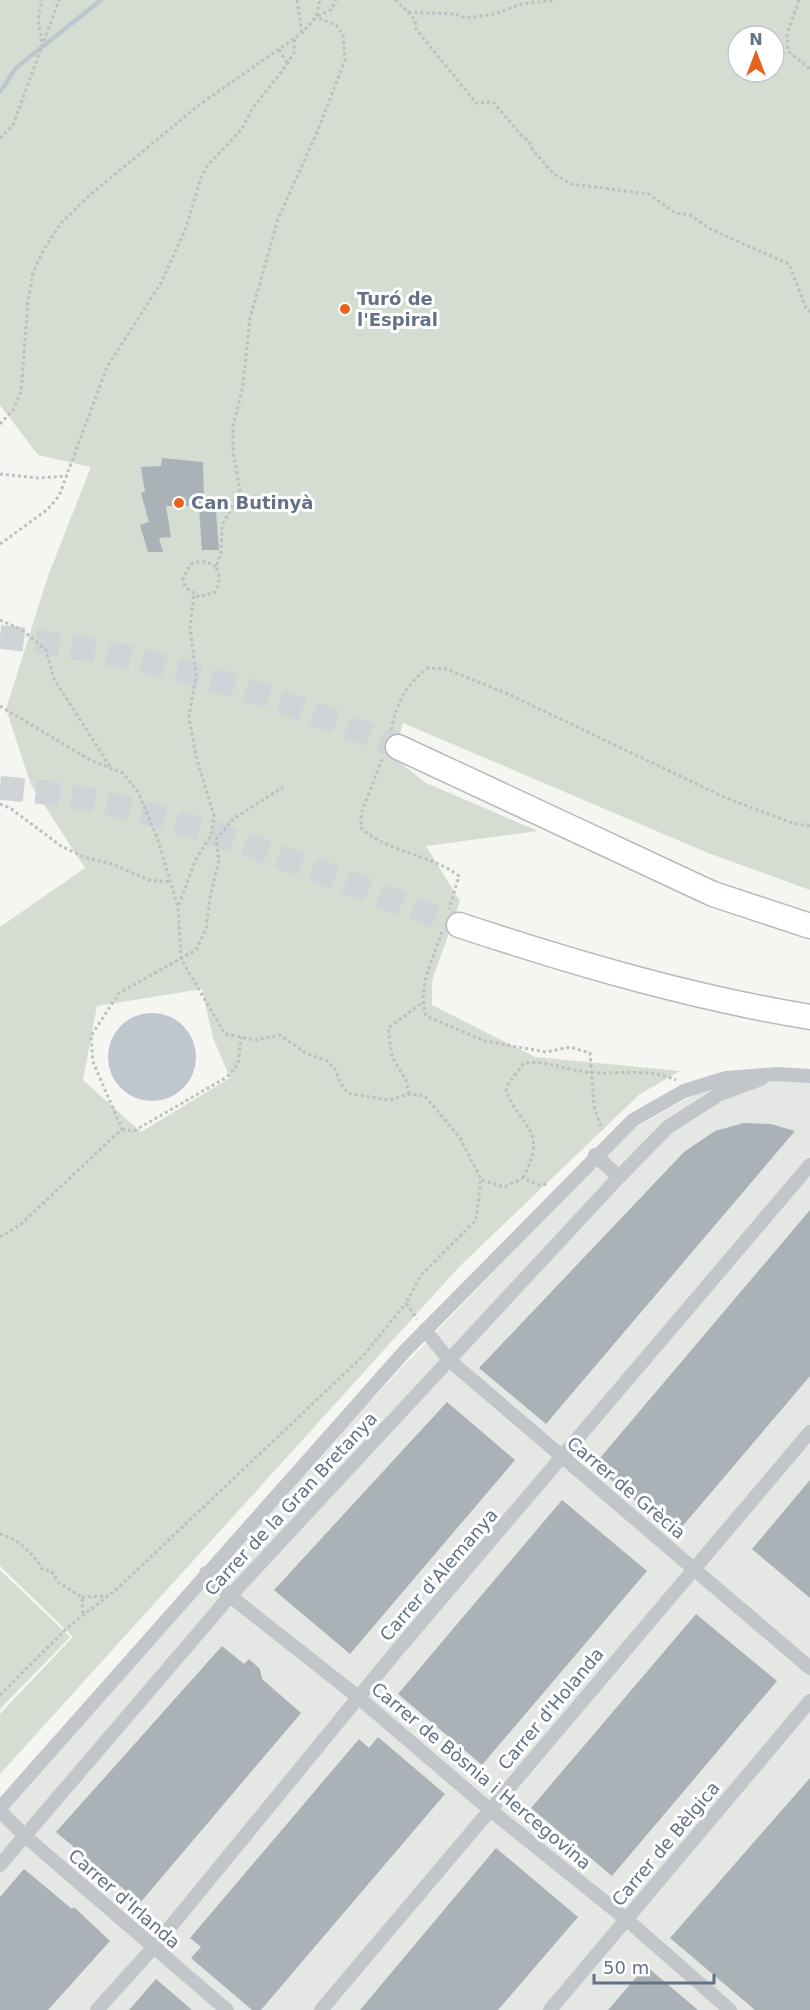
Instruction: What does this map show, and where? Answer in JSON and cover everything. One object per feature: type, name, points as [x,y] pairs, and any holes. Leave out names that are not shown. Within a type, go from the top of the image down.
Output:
[{"type":"highway","points":[[391,745],[713,894],[810,926]]},
{"type":"highway","points":[[450,920],[654,986],[743,1006],[810,1017]]},
{"type":"street","name":"Carrer de la Gran Bretanya","points":[[0,1865],[230,1596],[668,1127],[718,1095],[777,1074]]},
{"type":"street","name":"Carrer de la Gran Bretanya","points":[[0,1809],[206,1573],[425,1330],[568,1183],[633,1120],[684,1091],[726,1078],[777,1074],[810,1076]]},
{"type":"street","points":[[596,1155],[619,1177]]},
{"type":"street","name":"Carrer d'Alemanya","points":[[97,2010],[153,1948],[358,1697],[810,1165]]},
{"type":"street","name":"Carrer de Grècia","points":[[425,1330],[449,1360],[810,1668]]},
{"type":"street","name":"Carrer d'Holanda","points":[[321,2010],[810,1432]]},
{"type":"street","name":"Carrer de Bòsnia i Hercegovina","points":[[206,1573],[230,1596],[358,1697],[489,1809],[626,1919],[730,2010]]},
{"type":"street","name":"Carrer de Bèlgica","points":[[550,2010],[810,1701]]},
{"type":"street","name":"Carrer d'Irlanda","points":[[0,1809],[26,1837],[227,2010]]},
{"type":"path","points":[[42,0],[38,19],[42,42]]},
{"type":"path","points":[[0,138],[13,125],[59,0]]},
{"type":"path","points":[[297,0],[302,33]]},
{"type":"path","points":[[316,17],[320,0]]},
{"type":"path","points":[[0,424],[13,410],[21,392],[30,286],[39,260],[56,230],[91,194],[199,105],[302,33],[316,17],[331,10],[336,0]]},
{"type":"path","points":[[394,0],[415,20],[416,29],[476,104],[493,102],[529,141],[532,150],[554,174],[571,184],[649,195],[675,213],[690,215],[710,229],[789,264],[806,308],[810,312]]},
{"type":"path","points":[[408,12],[455,14],[468,18],[495,14],[521,4],[556,0]]},
{"type":"path","points":[[799,0],[787,34],[788,51],[810,69]]},
{"type":"path","points":[[216,567],[221,552],[222,526],[240,490],[233,451],[233,426],[242,394],[250,318],[278,219],[318,130],[345,60],[343,35],[337,26],[316,17]]},
{"type":"path","points":[[0,544],[48,509],[68,476],[83,426],[107,367],[161,283],[186,228],[201,177],[207,166],[242,129],[252,109],[288,63],[294,52],[295,38]]},
{"type":"path","points":[[279,50],[288,63]]},
{"type":"path","points":[[0,474],[38,478],[68,476]]},
{"type":"path","points":[[200,561],[209,562],[216,567],[219,575],[215,592],[207,596],[194,595],[185,587],[183,578],[185,570],[191,564],[200,561]]},
{"type":"path","points":[[178,907],[195,861],[211,835],[214,816],[196,756],[189,717],[196,675],[190,627],[194,595]]},
{"type":"path","points":[[0,620],[22,630],[46,650],[54,679],[112,769]]},
{"type":"path","points":[[608,1144],[594,1106],[590,1053],[570,1047],[546,1052],[485,1041],[426,1016],[422,1003],[422,991],[450,920],[459,876],[446,866],[376,842],[360,828],[361,814],[391,745],[395,710],[411,680],[428,668],[446,669],[508,694],[726,798],[792,823],[810,826]]},
{"type":"path","points":[[0,706],[90,760],[123,773],[138,792],[157,837],[178,907],[181,960],[225,1034],[256,1040],[280,1035],[307,1054],[326,1060],[335,1069],[340,1083],[348,1093],[389,1100],[409,1094],[425,1096],[453,1130],[481,1179],[476,1220],[421,1275],[406,1303],[363,1356],[109,1596],[67,1628],[0,1695]]},
{"type":"path","points":[[216,840],[233,819],[283,787]]},
{"type":"path","points":[[0,804],[10,808],[62,846],[84,857],[115,865],[148,880],[171,882]]},
{"type":"path","points":[[122,1129],[93,1062],[91,1036],[119,993],[196,950],[206,929],[210,897],[219,860],[216,840],[211,835]]},
{"type":"path","points":[[409,1094],[406,1080],[392,1057],[388,1028],[422,1003]]},
{"type":"path","points":[[122,1129],[134,1131],[144,1126],[226,1077],[238,1064],[241,1037]]},
{"type":"path","points":[[481,1179],[504,1187],[522,1178],[535,1143],[530,1127],[511,1102],[506,1091],[509,1083],[524,1063],[543,1062],[579,1071],[656,1074],[675,1079],[684,1091]]},
{"type":"path","points":[[0,1237],[20,1225],[122,1129]]},
{"type":"path","points":[[522,1178],[539,1185],[568,1183]]},
{"type":"path","points":[[406,1303],[425,1330]]},
{"type":"path","points":[[0,1534],[11,1536],[35,1556],[42,1569],[51,1571],[59,1583],[82,1597],[109,1596]]},
{"type":"path","points":[[82,1597],[83,1615]]},
{"type":"shaded area","points":[[0,0],[810,0],[810,890],[708,853],[403,723],[394,758],[426,783],[538,831],[426,846],[460,901],[432,981],[432,1005],[535,1057],[680,1071],[640,1094],[459,1267],[0,1774],[0,1714],[73,1637],[0,1566],[0,927],[85,868],[31,785],[6,709],[48,576],[91,467],[38,455],[0,405]],"holes":[[[202,989],[213,1038],[230,1078],[141,1132],[83,1080],[97,1006]]]},
{"type":"shaded area","points":[[152,1013],[177,1020],[189,1032],[196,1057],[189,1082],[177,1094],[152,1101],[127,1094],[115,1082],[108,1057],[115,1032],[127,1020]]},
{"type":"shaded area","points":[[741,1080],[810,1081],[810,2010],[0,2010],[0,1806],[200,1580],[627,1132],[706,1088]]},
{"type":"shaded area","points":[[0,1570],[70,1637],[0,1709]]},
{"type":"building","name":"Can Butinyà","points":[[162,458],[203,462],[204,499],[215,498],[219,550],[202,550],[199,506],[166,506],[171,537],[159,538],[163,552],[148,552],[140,525],[149,522],[141,493],[145,492],[141,467],[161,466]]},
{"type":"building","points":[[744,1123],[771,1124],[795,1131],[546,1424],[479,1368],[684,1152],[715,1131]]},
{"type":"building","points":[[810,1210],[810,1376],[675,1535],[594,1465]]},
{"type":"building","points":[[447,1402],[515,1460],[350,1654],[274,1590]]},
{"type":"building","points":[[810,1480],[810,1598],[752,1549]]},
{"type":"building","points":[[562,1500],[647,1571],[482,1765],[398,1694]]},
{"type":"building","points":[[696,1614],[777,1681],[612,1876],[531,1808]]},
{"type":"building","points":[[222,1646],[244,1664],[249,1659],[260,1669],[262,1679],[301,1713],[140,1903],[56,1832]]},
{"type":"building","points":[[378,1737],[445,1794],[261,2010],[252,2010],[191,1958],[201,1947],[190,1938],[359,1739],[369,1748]]},
{"type":"building","points":[[810,1778],[810,2010],[755,2010],[670,1938]]},
{"type":"building","points":[[496,1848],[578,1917],[498,2010],[360,2010]]},
{"type":"building","points":[[24,1869],[72,1909],[74,1907],[110,1941],[48,2010],[0,2010],[0,1897]]},
{"type":"building","points":[[646,1966],[698,2010],[608,2010]]},
{"type":"building","points":[[156,1979],[192,2010],[129,2010]]},
{"type":"waterway","points":[[0,92],[16,68],[101,0]]},
{"type":"tunnel","points":[[0,637],[105,653],[204,677],[300,708],[398,747]]},
{"type":"tunnel","points":[[0,788],[60,795],[119,806],[177,822],[290,860],[459,925]]},
{"type":"place","name":"Turó de l'Espiral","points":[[345,309]]},
{"type":"place","name":"Can Butinyà","points":[[179,503]]}]
